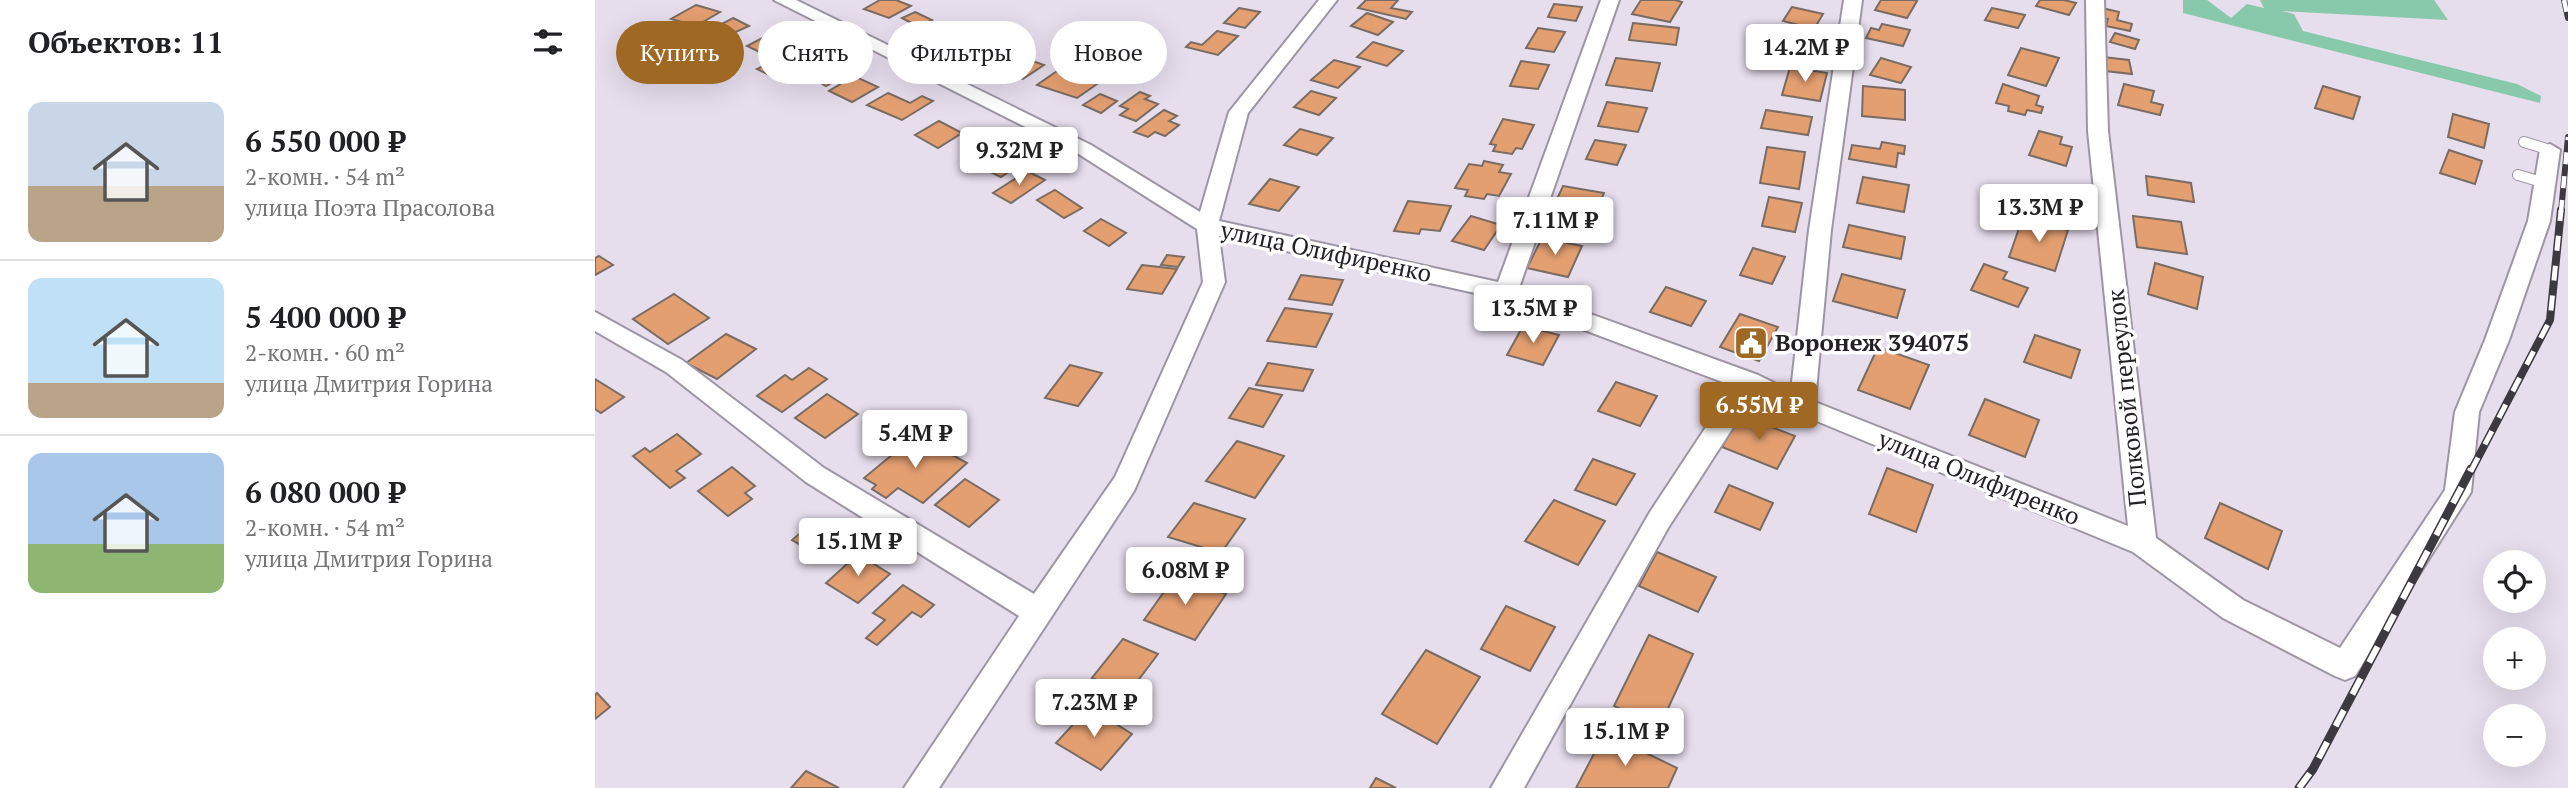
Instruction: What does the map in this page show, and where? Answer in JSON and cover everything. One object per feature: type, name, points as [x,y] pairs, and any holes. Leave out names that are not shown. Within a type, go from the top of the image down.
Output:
[{"type":"street","name":"улица Олифиренко","points":[[783,0],[1084,149],[1207,226],[1506,292],[1749,382],[1802,407],[2143,544],[2233,609],[2345,666],[2458,492],[2467,412],[2497,340],[2539,221],[2546,183]]},
{"type":"street","points":[[920,788],[1125,483],[1214,282],[1207,226],[1239,112],[1328,0]]},
{"type":"street","points":[[1506,292],[1609,0]]},
{"type":"street","points":[[1802,407],[1820,230],[1853,0]]},
{"type":"street","name":"Полковой переулок","points":[[2095,0],[2098,131],[2143,544]]},
{"type":"street","points":[[2546,183],[2550,150]]},
{"type":"street","points":[[595,320],[674,366],[815,475],[1038,612]]},
{"type":"street","points":[[1507,788],[1659,520],[1749,382]]},
{"type":"lane","points":[[2524,142],[2550,150]]},
{"type":"lane","points":[[2518,175],[2546,183]]},
{"type":"green space","points":[[2183,0],[2207,0],[2231,18],[2247,4],[2264,8],[2260,0],[2434,0],[2448,20],[2282,11],[2294,14],[2303,31],[2517,84],[2541,96],[2540,103],[2183,13]]},
{"type":"building","points":[[880,0],[896,0],[911,6],[889,18],[864,9]]},
{"type":"building","points":[[1366,0],[1398,0],[1391,8],[1412,12],[1406,19],[1358,8]]},
{"type":"building","points":[[1641,0],[1682,2],[1670,22],[1632,14]]},
{"type":"building","points":[[1881,0],[1917,1],[1907,18],[1875,10]]},
{"type":"building","points":[[2040,0],[2076,3],[2069,15],[2036,6]]},
{"type":"building","points":[[1554,4],[1582,7],[1576,21],[1548,17]]},
{"type":"building","points":[[696,5],[720,12],[705,21],[671,19]]},
{"type":"building","points":[[1792,7],[1823,14],[1814,29],[1783,21]]},
{"type":"building","points":[[1239,8],[1260,12],[1245,28],[1224,23]]},
{"type":"building","points":[[1992,8],[2025,15],[2018,28],[1985,20]]},
{"type":"building","points":[[2102,8],[2119,12],[2117,20],[2132,24],[2130,31],[2106,26],[2108,19],[2100,17]]},
{"type":"building","points":[[915,12],[932,20],[908,21],[902,18]]},
{"type":"building","points":[[1367,13],[1393,22],[1378,35],[1351,26]]},
{"type":"building","points":[[1633,23],[1679,28],[1676,45],[1629,40]]},
{"type":"building","points":[[1882,24],[1910,30],[1903,46],[1866,38],[1871,28],[1879,30]]},
{"type":"building","points":[[1538,28],[1565,32],[1554,52],[1526,48]]},
{"type":"building","points":[[1217,31],[1238,36],[1218,55],[1186,47],[1191,42],[1202,45]]},
{"type":"building","points":[[2115,33],[2139,40],[2135,49],[2110,42]]},
{"type":"building","points":[[758,40],[758,51],[747,46]]},
{"type":"building","points":[[1373,42],[1403,51],[1387,66],[1357,57]]},
{"type":"building","points":[[2021,48],[2059,58],[2046,86],[2008,75]]},
{"type":"building","points":[[2103,57],[2129,60],[2132,74],[2105,71]]},
{"type":"building","points":[[1616,58],[1660,63],[1652,91],[1606,85]]},
{"type":"building","points":[[1881,58],[1911,67],[1901,83],[1870,75]]},
{"type":"building","points":[[1334,60],[1360,67],[1338,88],[1311,80]]},
{"type":"building","points":[[1521,61],[1549,65],[1538,89],[1510,86]]},
{"type":"building","points":[[1036,62],[1044,65],[1036,70]]},
{"type":"building","points":[[1790,67],[1827,73],[1820,101],[1782,95]]},
{"type":"building","points":[[1050,76],[1050,84],[1097,84],[1077,98],[1037,85]]},
{"type":"building","points":[[841,84],[871,84],[878,87],[852,102],[829,91]]},
{"type":"building","points":[[2003,84],[2039,96],[2036,105],[2043,107],[2041,113],[2027,110],[2025,115],[2008,111],[2009,106],[1996,103]]},
{"type":"building","points":[[2124,84],[2154,91],[2151,102],[2163,105],[2160,115],[2118,105]]},
{"type":"building","points":[[1863,86],[1905,90],[1905,120],[1862,116]]},
{"type":"building","points":[[2323,86],[2360,97],[2353,119],[2315,108]]},
{"type":"building","points":[[1311,91],[1336,98],[1319,115],[1294,107]]},
{"type":"building","points":[[1140,92],[1150,96],[1145,99],[1158,104],[1136,121],[1120,115],[1128,109],[1120,106]]},
{"type":"building","points":[[888,93],[910,103],[922,96],[933,101],[902,120],[867,105]]},
{"type":"building","points":[[1100,94],[1117,101],[1101,113],[1083,105]]},
{"type":"building","points":[[1607,102],[1647,108],[1638,132],[1598,126]]},
{"type":"building","points":[[1164,110],[1177,116],[1169,121],[1179,125],[1165,136],[1155,132],[1148,137],[1134,132]]},
{"type":"building","points":[[1766,110],[1812,117],[1808,135],[1761,128]]},
{"type":"building","points":[[2453,114],[2489,124],[2484,148],[2448,137]]},
{"type":"building","points":[[1503,119],[1534,125],[1522,149],[1516,148],[1512,154],[1493,151],[1496,145],[1490,144]]},
{"type":"building","points":[[939,121],[962,133],[938,148],[915,135]]},
{"type":"building","points":[[1300,129],[1333,138],[1317,155],[1284,145]]},
{"type":"building","points":[[2039,131],[2062,137],[2060,144],[2072,147],[2066,166],[2029,155]]},
{"type":"building","points":[[1595,140],[1626,145],[1617,165],[1586,159]]},
{"type":"building","points":[[1882,142],[1905,146],[1904,154],[1898,153],[1896,167],[1849,159],[1852,145],[1880,149]]},
{"type":"building","points":[[991,146],[1024,162],[1001,177],[967,161]]},
{"type":"building","points":[[1767,147],[1805,152],[1799,189],[1760,183]]},
{"type":"building","points":[[2449,150],[2482,161],[2475,184],[2440,173]]},
{"type":"building","points":[[1484,161],[1503,165],[1499,172],[1511,174],[1499,196],[1487,194],[1484,199],[1465,196],[1468,190],[1455,188],[1469,164],[1482,166]]},
{"type":"building","points":[[1027,171],[1045,180],[1011,203],[993,193]]},
{"type":"building","points":[[2146,176],[2191,183],[2194,202],[2148,195]]},
{"type":"building","points":[[1863,177],[1909,185],[1904,212],[1857,203]]},
{"type":"building","points":[[1270,179],[1299,187],[1279,211],[1249,204]]},
{"type":"building","points":[[1563,186],[1604,193],[1592,222],[1550,214]]},
{"type":"building","points":[[1055,190],[1082,208],[1064,218],[1037,200]]},
{"type":"building","points":[[2046,192],[2067,198],[2066,203],[2075,205],[2070,222],[2040,213]]},
{"type":"building","points":[[1769,197],[1802,203],[1795,232],[1762,226]]},
{"type":"building","points":[[1408,201],[1451,206],[1440,231],[1421,229],[1419,234],[1394,231]]},
{"type":"building","points":[[1471,216],[1501,225],[1484,250],[1452,241]]},
{"type":"building","points":[[2133,216],[2181,222],[2187,254],[2137,247]]},
{"type":"building","points":[[2023,217],[2068,230],[2055,271],[2009,257]]},
{"type":"building","points":[[1101,219],[1126,233],[1109,246],[1084,231]]},
{"type":"building","points":[[1849,225],[1905,237],[1901,259],[1843,247]]},
{"type":"building","points":[[1542,238],[1582,246],[1568,277],[1527,268]]},
{"type":"building","points":[[1753,248],[1785,257],[1772,284],[1740,275]]},
{"type":"building","points":[[1167,255],[1184,257],[1178,267],[1161,265]]},
{"type":"building","points":[[599,256],[613,265],[595,275],[595,258]]},
{"type":"building","points":[[2155,263],[2203,277],[2197,309],[2148,294]]},
{"type":"building","points":[[1984,264],[2007,272],[2003,279],[2028,288],[2018,307],[1971,290]]},
{"type":"building","points":[[1142,265],[1177,269],[1162,294],[1127,289]]},
{"type":"building","points":[[1842,274],[1905,290],[1897,318],[1833,301]]},
{"type":"building","points":[[1301,275],[1343,280],[1332,305],[1289,299]]},
{"type":"building","points":[[1666,287],[1706,301],[1691,326],[1650,312]]},
{"type":"building","points":[[674,294],[709,318],[668,344],[633,319]]},
{"type":"building","points":[[1285,308],[1332,314],[1316,347],[1267,341]]},
{"type":"building","points":[[1740,314],[1778,327],[1759,361],[1720,347]]},
{"type":"building","points":[[1523,326],[1559,335],[1543,365],[1507,355]]},
{"type":"building","points":[[726,334],[756,349],[717,379],[686,363]]},
{"type":"building","points":[[2035,335],[2080,350],[2071,378],[2024,362]]},
{"type":"building","points":[[1878,347],[1929,365],[1910,409],[1858,390]]},
{"type":"building","points":[[1268,363],[1313,370],[1303,391],[1256,385]]},
{"type":"building","points":[[1070,365],[1102,373],[1078,406],[1045,398]]},
{"type":"building","points":[[809,368],[827,379],[782,412],[757,396],[785,375],[792,380]]},
{"type":"building","points":[[595,379],[624,397],[601,413],[595,409]]},
{"type":"building","points":[[1616,382],[1657,396],[1640,426],[1598,411]]},
{"type":"building","points":[[1249,388],[1282,395],[1263,427],[1229,418]]},
{"type":"building","points":[[827,394],[858,414],[825,438],[795,418]]},
{"type":"building","points":[[1985,399],[2039,420],[2025,457],[1969,435]]},
{"type":"building","points":[[1740,415],[1795,436],[1777,469],[1722,447]]},
{"type":"building","points":[[677,434],[701,454],[676,471],[685,478],[670,488],[633,456],[645,448],[650,452]]},
{"type":"building","points":[[916,435],[967,463],[923,503],[898,488],[886,498],[872,489],[876,485],[864,478]]},
{"type":"building","points":[[1237,441],[1284,456],[1255,498],[1206,481]]},
{"type":"building","points":[[1593,459],[1635,474],[1616,505],[1575,490]]},
{"type":"building","points":[[732,467],[755,486],[745,493],[752,499],[728,516],[698,491]]},
{"type":"building","points":[[1887,468],[1933,485],[1916,532],[1869,514]]},
{"type":"building","points":[[965,479],[999,500],[969,527],[935,505]]},
{"type":"building","points":[[1729,485],[1773,503],[1760,530],[1715,512]]},
{"type":"building","points":[[1554,500],[1605,521],[1578,565],[1525,541]]},
{"type":"building","points":[[1194,503],[1245,519],[1221,553],[1168,537]]},
{"type":"building","points":[[2220,503],[2282,531],[2268,569],[2205,538]]},
{"type":"building","points":[[810,525],[833,538],[816,554],[792,540]]},
{"type":"building","points":[[1657,552],[1716,577],[1698,612],[1639,586]]},
{"type":"building","points":[[858,554],[890,574],[858,603],[826,583]]},
{"type":"building","points":[[1176,575],[1226,594],[1195,640],[1144,620]]},
{"type":"building","points":[[903,585],[934,605],[921,617],[912,612],[877,645],[866,638],[885,620],[873,613]]},
{"type":"building","points":[[1506,606],[1555,627],[1530,671],[1481,649]]},
{"type":"building","points":[[1649,635],[1693,654],[1660,726],[1614,706]]},
{"type":"building","points":[[1123,639],[1158,654],[1127,695],[1092,678]]},
{"type":"building","points":[[1426,650],[1480,677],[1437,744],[1382,714]]},
{"type":"building","points":[[597,693],[610,707],[595,719],[595,695]]},
{"type":"building","points":[[1089,707],[1132,734],[1101,770],[1056,743]]},
{"type":"building","points":[[1605,733],[1677,768],[1668,788],[1576,788]]},
{"type":"building","points":[[806,771],[839,788],[791,788]]},
{"type":"building","points":[[1376,778],[1396,788],[1370,788]]},
{"type":"railway","points":[[2564,0],[2568,18]]},
{"type":"railway","points":[[2561,212],[2568,137]]},
{"type":"railway","points":[[2471,471],[2550,320],[2561,210]]},
{"type":"railway","points":[[2299,788],[2313,769],[2471,469]]},
{"type":"place","name":"Воронеж 394075","points":[[1751,343]]}]
